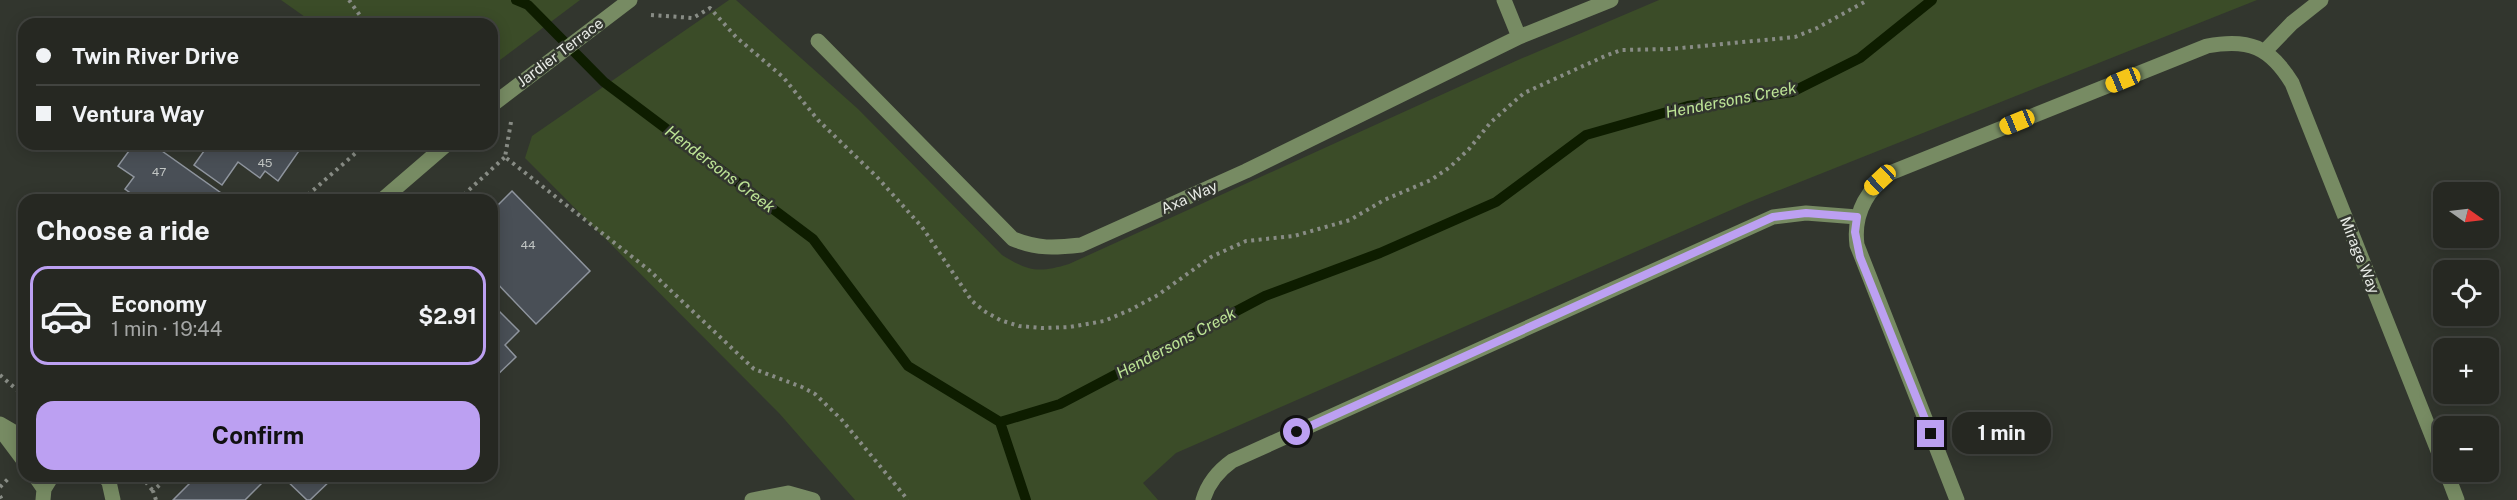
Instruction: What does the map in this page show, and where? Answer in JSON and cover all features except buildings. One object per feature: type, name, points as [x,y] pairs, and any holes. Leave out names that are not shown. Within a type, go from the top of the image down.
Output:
[{"type":"street","name":"Jardier Terrace","points":[[498,101],[630,0]]},
{"type":"street","points":[[1504,0],[1519,37]]},
{"type":"street","name":"Axa Way","points":[[818,41],[1012,239],[1034,247],[1052,248],[1081,245],[1246,171],[1519,37],[1611,0]]},
{"type":"street","points":[[1957,500],[1860,257],[1855,232],[1857,217],[1870,190],[1890,172],[2207,46],[2237,42],[2265,51],[2298,17],[2321,0]]},
{"type":"street","name":"Mirage Way","points":[[2265,51],[2282,66],[2292,83],[2433,438]]},
{"type":"street","points":[[389,194],[440,150]]},
{"type":"street","points":[[1203,500],[1213,479],[1232,462],[1773,217],[1806,213],[1857,217]]},
{"type":"street","points":[[0,424],[18,434]]},
{"type":"street","points":[[0,429],[18,453]]},
{"type":"street","points":[[107,482],[113,496]]},
{"type":"street","points":[[113,496],[119,482]]},
{"type":"street","points":[[2450,482],[2457,500]]},
{"type":"street","points":[[752,500],[789,493],[813,500]]},
{"type":"path","points":[[350,0],[362,18]]},
{"type":"path","points":[[645,7],[651,14],[693,18],[710,8]]},
{"type":"path","points":[[465,194],[505,157],[511,121],[498,108]]},
{"type":"path","points":[[309,194],[359,150]]},
{"type":"path","points":[[505,157],[649,270],[753,369],[816,394],[841,419],[908,500]]},
{"type":"path","points":[[0,375],[18,391]]},
{"type":"path","points":[[146,482],[153,491],[156,500]]},
{"type":"path","points":[[153,491],[163,482]]},
{"type":"path","points":[[0,496],[2,500]]},
{"type":"green space","points":[[281,0],[580,0],[498,62],[498,18],[306,18]]},
{"type":"green space","points":[[729,0],[736,0],[858,109],[1002,255],[1027,268],[1042,270],[1069,264],[1518,60],[1659,0],[2257,0],[1747,203],[1176,453],[1143,483],[1158,500],[855,500],[779,413],[525,158],[532,136]]},
{"type":"waterway","name":"Hendersons Creek","points":[[516,0],[528,5],[604,82],[813,239],[908,366],[1000,422],[1060,404],[1265,296],[1380,253],[1496,202],[1586,135],[1688,106],[1792,92],[1860,58],[1932,0]]},
{"type":"waterway","points":[[1000,422],[1026,500]]},
{"type":"route","points":[[1297,432],[1773,217],[1790,213],[1806,213],[1857,217],[1855,232],[1860,257],[1931,434]]}]
